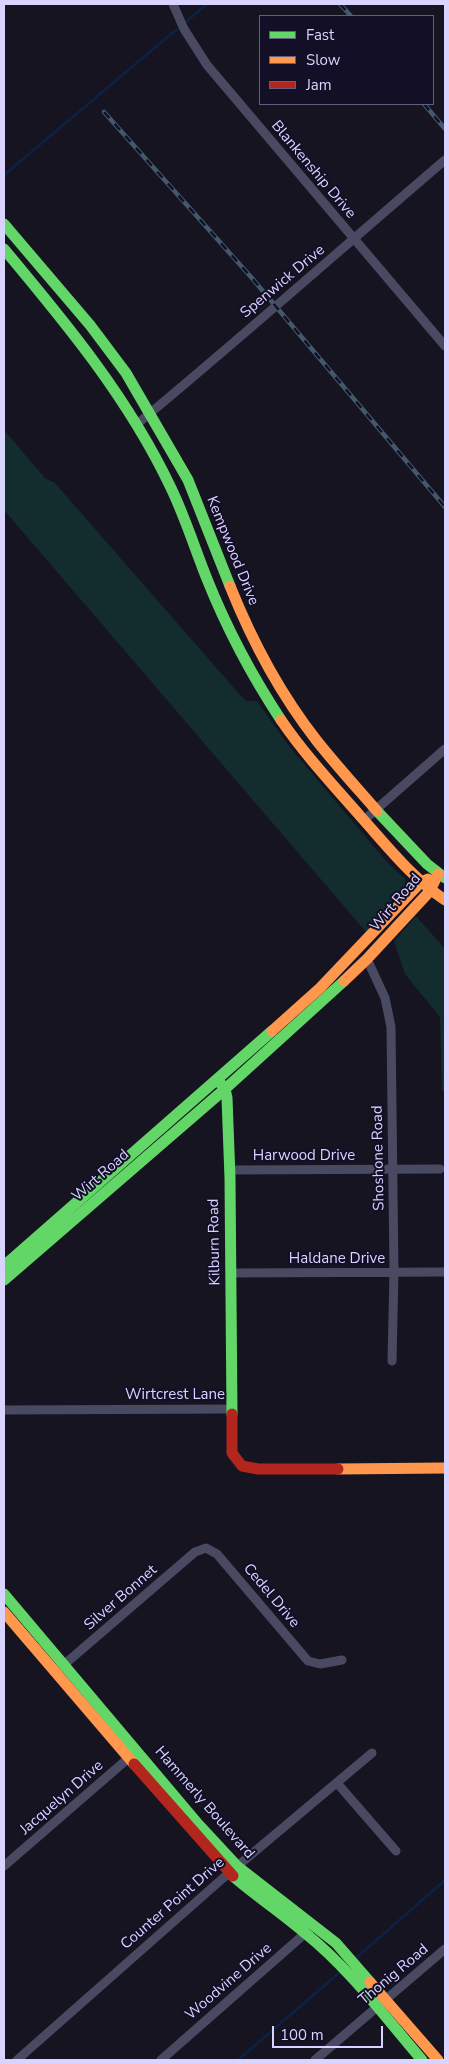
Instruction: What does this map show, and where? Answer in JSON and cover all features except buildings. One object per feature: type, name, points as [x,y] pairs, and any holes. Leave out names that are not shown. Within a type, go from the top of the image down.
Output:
[{"type":"main road","name":"Kempwood Drive","points":[[4,224],[90,326],[126,373],[188,480],[243,619],[264,660],[317,741],[376,810],[442,876]]},
{"type":"main road","points":[[4,249],[49,302],[108,378],[137,424],[171,488],[211,589],[250,670],[269,702],[303,751],[398,860],[430,891],[445,900]]},
{"type":"main road","points":[[49,302],[61,291]]},
{"type":"main road","name":"Wirt Road","points":[[4,1266],[339,970],[421,882],[442,876]]},
{"type":"main road","name":"Wirt Road","points":[[4,1280],[225,1089],[367,959],[442,876]]},
{"type":"main road","name":"Kilburn Road","points":[[217,1078],[225,1089],[227,1098],[230,1170],[232,1409]]},
{"type":"main road","name":"Wirtcrest Lane","points":[[232,1409],[232,1453],[236,1462],[245,1469],[445,1468]]},
{"type":"main road","name":"Hammerly Boulevard","points":[[4,1594],[129,1759],[261,1900],[306,1933],[348,1974],[382,2003],[438,2060]]},
{"type":"main road","name":"Hammerly Boulevard","points":[[4,1612],[138,1750],[233,1869],[315,1924],[336,1943],[382,2003],[422,2060]]},
{"type":"street","name":"Blankenship Drive","points":[[173,4],[184,29],[207,65],[445,346]]},
{"type":"street","name":"Spenwick Drive","points":[[137,424],[275,308],[445,160]]},
{"type":"street","points":[[364,820],[445,749]]},
{"type":"street","name":"Shoshone Road","points":[[367,959],[385,998],[391,1028],[394,1272],[392,1361]]},
{"type":"street","name":"Harwood Drive","points":[[230,1170],[440,1169]]},
{"type":"street","name":"Haldane Drive","points":[[231,1273],[443,1272]]},
{"type":"street","name":"Wirtcrest Lane","points":[[4,1410],[232,1409]]},
{"type":"street","name":"Cedel Drive","points":[[206,1548],[217,1554],[308,1661],[320,1664],[342,1660]]},
{"type":"street","name":"Silver Bonnet","points":[[59,1668],[195,1552],[206,1548]]},
{"type":"street","name":"Jacquelyn Drive","points":[[4,1866],[138,1750]]},
{"type":"street","name":"Counter Point Drive","points":[[17,2060],[233,1869],[372,1753]]},
{"type":"street","points":[[336,1783],[396,1851]]},
{"type":"street","name":"Woodvine Drive","points":[[162,2060],[315,1924]]},
{"type":"street","name":"Thonig Road","points":[[315,2060],[445,1949]]},
{"type":"green space","points":[[4,430],[45,478],[55,483],[246,701],[257,701],[289,746],[386,861],[405,879],[405,886],[366,932],[4,510]]},
{"type":"green space","points":[[416,916],[445,949],[445,1091],[442,1091],[440,1017],[405,974],[394,941]]},
{"type":"waterway","points":[[187,21],[207,4]]},
{"type":"waterway","points":[[4,175],[177,29]]},
{"type":"waterway","points":[[356,1958],[445,1880]]},
{"type":"waterway","points":[[238,2060],[340,1972]]},
{"type":"railway","points":[[340,4],[350,15]]},
{"type":"railway","points":[[425,105],[445,129]]},
{"type":"railway","points":[[104,112],[251,277],[445,507]]},
{"type":"traffic: fast","points":[[4,224],[90,325],[126,373],[188,480],[230,586]]},
{"type":"traffic: fast","points":[[4,249],[95,363],[136,424],[176,499],[207,579],[232,634],[250,669],[281,720]]},
{"type":"traffic: fast","points":[[377,811],[427,864],[445,878]]},
{"type":"traffic: fast","points":[[4,1280],[225,1089],[344,981]]},
{"type":"traffic: fast","points":[[4,1266],[272,1031]]},
{"type":"traffic: fast","points":[[217,1079],[225,1089],[227,1098],[230,1178],[232,1414]]},
{"type":"traffic: fast","points":[[4,1594],[198,1824],[237,1866],[336,1943],[370,1982]]},
{"type":"traffic: fast","points":[[233,1876],[296,1926],[337,1962],[422,2060]]},
{"type":"traffic: slow","points":[[230,586],[268,667],[291,705],[324,750],[377,811]]},
{"type":"traffic: slow","points":[[281,720],[320,770],[391,851],[422,882],[445,900]]},
{"type":"traffic: slow","points":[[344,981],[430,891],[438,874]]},
{"type":"traffic: slow","points":[[272,1031],[320,988],[421,882],[428,879]]},
{"type":"traffic: slow","points":[[338,1469],[445,1468]]},
{"type":"traffic: slow","points":[[4,1612],[134,1764]]},
{"type":"traffic: slow","points":[[370,1982],[438,2060]]},
{"type":"traffic: jam","points":[[232,1414],[232,1453],[242,1466],[258,1469],[338,1469]]},
{"type":"traffic: jam","points":[[134,1764],[233,1876]]}]
